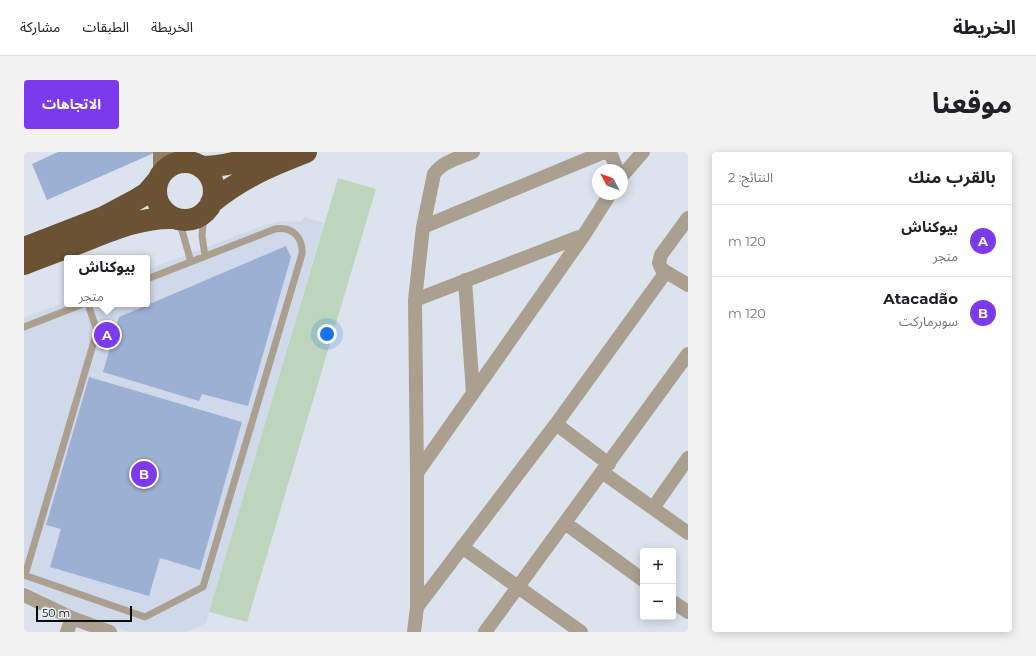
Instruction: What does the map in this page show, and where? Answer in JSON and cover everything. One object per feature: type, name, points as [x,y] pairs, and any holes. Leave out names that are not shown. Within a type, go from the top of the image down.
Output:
[{"type":"highway","points":[[161,168],[180,162],[192,161],[222,166],[267,152]]},
{"type":"highway","points":[[24,264],[111,230],[146,220],[162,218],[188,220],[196,218],[226,191],[254,174],[306,152]]},
{"type":"highway","points":[[192,161],[210,177],[213,183],[213,197],[208,208]]},
{"type":"highway","points":[[161,168],[156,195],[158,202],[166,214],[176,219]]},
{"type":"highway","points":[[24,248],[104,217],[134,201],[147,193],[161,168]]},
{"type":"street","points":[[414,632],[417,607],[415,300],[423,227],[434,174],[445,164],[473,152]]},
{"type":"street","points":[[423,227],[604,152]]},
{"type":"street","points":[[610,152],[615,164]]},
{"type":"street","points":[[628,169],[644,152]]},
{"type":"street","points":[[417,473],[584,235],[606,200]]},
{"type":"street","points":[[688,218],[659,259],[661,268],[688,286]]},
{"type":"street","points":[[415,300],[584,235]]},
{"type":"street","points":[[417,607],[556,424],[666,272]]},
{"type":"street","points":[[465,280],[473,393]]},
{"type":"street","points":[[485,632],[688,354]]},
{"type":"street","points":[[556,424],[652,508],[688,534]]},
{"type":"street","points":[[652,508],[688,458]]},
{"type":"street","points":[[565,523],[640,578]]},
{"type":"street","points":[[462,547],[580,632]]},
{"type":"street","points":[[24,595],[72,618],[110,632]]},
{"type":"street","points":[[676,604],[688,612]]},
{"type":"street","points":[[67,632],[72,618]]},
{"type":"lane","points":[[205,256],[202,236],[208,208]]},
{"type":"lane","points":[[176,219],[191,262]]},
{"type":"lane","points":[[89,307],[97,331],[25,575],[145,616],[203,587],[302,254],[301,242],[298,236],[293,232],[282,228],[275,229],[150,278]]},
{"type":"lane","points":[[24,327],[75,307]]},
{"type":"shaded area","points":[[304,217],[324,223],[206,623],[187,632],[130,632],[76,614],[24,585],[24,318],[64,302],[64,307],[150,307],[150,269],[264,225],[282,221],[302,221]]},
{"type":"green space","points":[[338,178],[376,189],[247,622],[209,612]]},
{"type":"building","points":[[58,152],[154,153],[47,200],[32,164]]},
{"type":"building","points":[[286,246],[291,257],[248,406],[202,394],[199,401],[103,372],[119,317],[143,307],[150,307],[150,304]]},
{"type":"building","points":[[89,377],[242,422],[200,570],[160,558],[149,596],[50,567],[61,529],[46,525]]},
{"type":"place","name":"بيوكناش","points":[[107,335]]},
{"type":"place","name":"Atacadão","points":[[144,474]]}]
